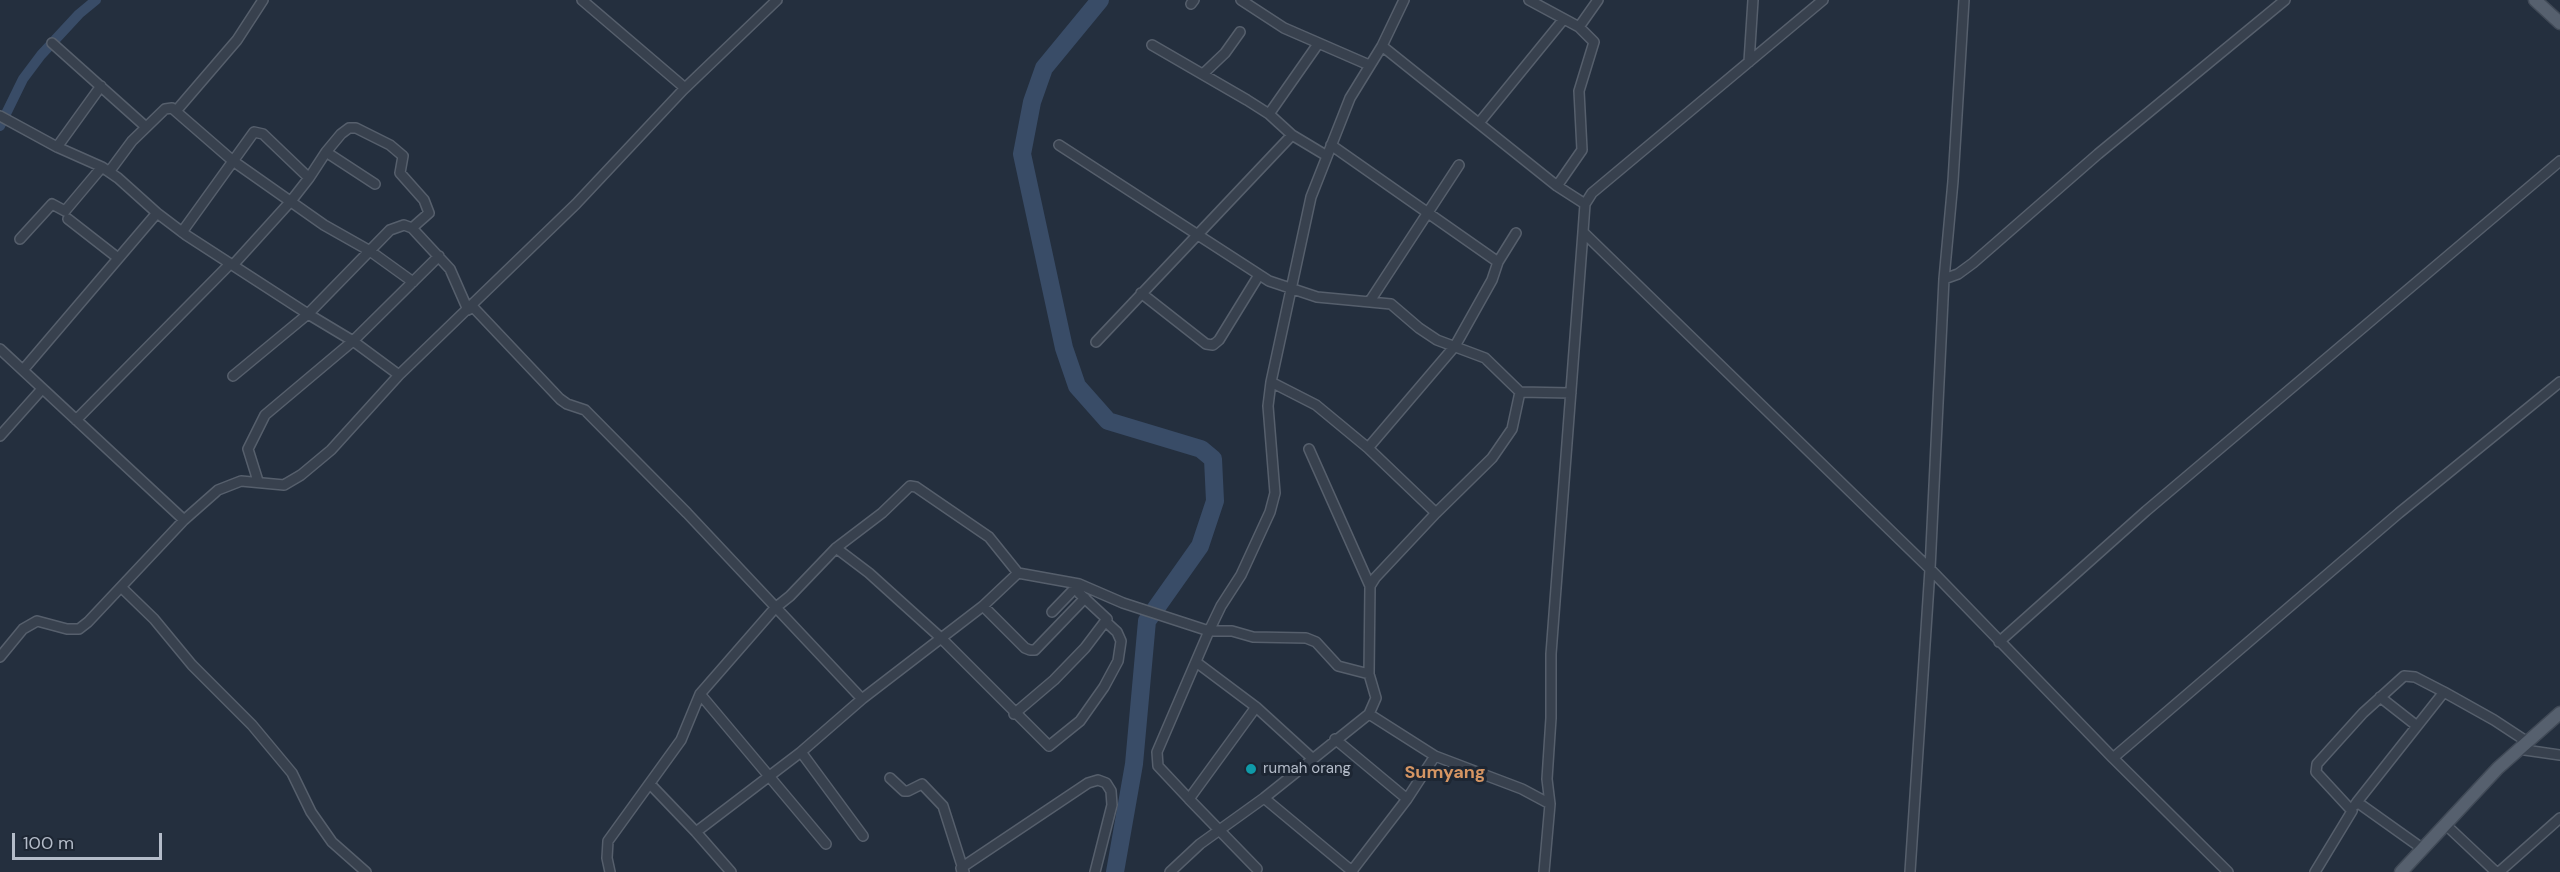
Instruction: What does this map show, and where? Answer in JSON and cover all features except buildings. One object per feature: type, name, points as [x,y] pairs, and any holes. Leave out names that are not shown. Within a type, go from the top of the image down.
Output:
[{"type":"main road","points":[[2535,0],[2560,23]]},
{"type":"main road","points":[[2401,872],[2522,745],[2560,713]]},
{"type":"street","points":[[176,111],[237,40],[263,0]]},
{"type":"street","points":[[582,0],[685,88]]},
{"type":"street","points":[[0,657],[23,629],[37,621],[68,629],[79,629],[122,588],[184,520],[218,490],[241,481],[284,485],[301,475],[331,450],[399,375],[576,204],[685,88],[777,0]]},
{"type":"street","points":[[1241,0],[1268,19],[1318,44],[1368,65]]},
{"type":"street","points":[[1257,869],[1158,766],[1157,752],[1209,631],[1241,574],[1270,512],[1275,493],[1268,406],[1271,382],[1311,197],[1350,98],[1368,65],[1382,46],[1404,0]]},
{"type":"street","points":[[1529,0],[1579,27],[1591,36],[1595,45],[1579,91],[1582,143],[1578,158],[1557,186]]},
{"type":"street","points":[[1579,27],[1598,0]]},
{"type":"street","points":[[1749,62],[1753,0]]},
{"type":"street","points":[[1544,872],[1550,804],[1547,784],[1551,718],[1551,654],[1585,204],[1592,193],[1823,0]]},
{"type":"street","points":[[1910,872],[1930,569],[1944,279],[1953,181],[1964,0]]},
{"type":"street","points":[[1944,279],[1958,274],[1973,263],[2098,154],[2285,0]]},
{"type":"street","points":[[1479,123],[1563,20]]},
{"type":"street","points":[[1204,73],[1225,53],[1240,32]]},
{"type":"street","points":[[52,43],[146,127]]},
{"type":"street","points":[[1269,114],[1318,44]]},
{"type":"street","points":[[1152,45],[1204,73],[1269,114],[1292,135],[1327,156]]},
{"type":"street","points":[[1382,46],[1557,186],[1585,204]]},
{"type":"street","points":[[57,147],[101,87]]},
{"type":"street","points":[[20,239],[52,204],[65,211],[146,127],[165,110],[172,108],[233,161],[324,225],[370,251],[413,282]]},
{"type":"street","points":[[0,116],[57,147],[106,169],[156,213],[182,232],[353,341],[399,375]]},
{"type":"street","points":[[76,420],[232,265],[291,201],[326,152],[349,128],[356,129],[400,152],[403,156],[400,173],[424,200],[429,213],[412,228]]},
{"type":"street","points":[[182,232],[248,137],[258,132],[309,178]]},
{"type":"street","points":[[1096,342],[1292,135]]},
{"type":"street","points":[[1059,145],[1259,274],[1290,289],[1317,297],[1391,304],[1419,328],[1492,363],[1520,392],[1571,393]]},
{"type":"street","points":[[1331,145],[1498,262]]},
{"type":"street","points":[[326,152],[375,184]]},
{"type":"street","points":[[1999,642],[2146,511],[2560,161]]},
{"type":"street","points":[[1370,301],[1459,165]]},
{"type":"street","points":[[23,370],[156,213]]},
{"type":"street","points":[[68,219],[118,258]]},
{"type":"street","points":[[233,376],[308,314],[390,230],[397,225],[412,228],[450,269],[470,308],[560,399],[585,410],[687,513],[862,699]]},
{"type":"street","points":[[1583,232],[1930,569],[2113,758],[2228,872]]},
{"type":"street","points":[[1368,448],[1455,346],[1492,280],[1498,262],[1516,233]]},
{"type":"street","points":[[258,482],[248,449],[265,415],[353,341],[439,256]]},
{"type":"street","points":[[1142,293],[1206,344],[1213,345],[1219,340],[1259,274]]},
{"type":"street","points":[[1,353],[23,370],[184,520]]},
{"type":"street","points":[[1271,382],[1316,405],[1368,448],[1436,513]]},
{"type":"street","points":[[2113,758],[2399,513],[2560,382]]},
{"type":"street","points":[[0,436],[42,389]]},
{"type":"street","points":[[1370,586],[1436,513],[1492,458],[1507,439],[1512,429],[1520,392]]},
{"type":"street","points":[[1170,872],[1200,844],[1264,798],[1369,714],[1376,698],[1370,674],[1370,586],[1309,449]]},
{"type":"street","points":[[610,872],[607,858],[608,841],[681,740],[700,694],[775,608],[790,596],[836,548],[882,513],[910,486],[989,537],[1018,573],[1080,584],[1123,603],[1197,629],[1232,631],[1253,637],[1306,638],[1316,642],[1338,666],[1370,674]]},
{"type":"street","points":[[836,548],[869,573],[941,638],[1014,714],[1049,746],[1080,721],[1104,687],[1118,661],[1120,641],[1117,632],[1105,621]]},
{"type":"street","points":[[696,832],[801,752],[862,699],[983,606],[1018,573]]},
{"type":"street","points":[[1014,714],[1054,680],[1085,648],[1105,621],[1106,617],[1084,598],[1078,589],[1080,584]]},
{"type":"street","points":[[1052,612],[1080,584]]},
{"type":"street","points":[[122,588],[154,619],[192,665],[252,725],[292,773],[311,813],[327,836],[366,872]]},
{"type":"street","points":[[983,606],[1025,648],[1035,650],[1084,598]]},
{"type":"street","points":[[1197,662],[1256,707],[1313,759]]},
{"type":"street","points":[[2423,849],[2355,807],[2316,772],[2317,764],[2380,697],[2407,675],[2444,692],[2494,720],[2522,745],[2560,755]]},
{"type":"street","points":[[2315,872],[2355,807],[2444,692]]},
{"type":"street","points":[[700,694],[825,844]]},
{"type":"street","points":[[2380,697],[2417,726]]},
{"type":"street","points":[[1189,799],[1256,707]]},
{"type":"street","points":[[1369,714],[1436,756],[1522,789],[1550,804]]},
{"type":"street","points":[[1335,739],[1407,799]]},
{"type":"street","points":[[801,752],[863,836]]},
{"type":"street","points":[[1264,798],[1352,872],[1436,756]]},
{"type":"street","points":[[890,778],[904,791],[922,784],[943,806],[962,871],[1088,783],[1098,780],[1106,783],[1111,791],[1112,806],[1095,872]]},
{"type":"street","points":[[650,784],[730,872]]},
{"type":"street","points":[[2446,825],[2498,872],[2560,818]]},
{"type":"waterway","points":[[0,126],[23,79],[41,55],[79,14],[96,0]]},
{"type":"waterway","points":[[1100,0],[1044,68],[1032,102],[1022,154],[1064,348],[1077,386],[1108,421],[1201,449],[1213,459],[1215,501],[1200,546],[1147,621],[1134,764],[1115,872]]},
{"type":"place","name":"rumah orang","points":[[1251,769]]},
{"type":"district","name":"Sumyang","points":[[1445,773]]}]
